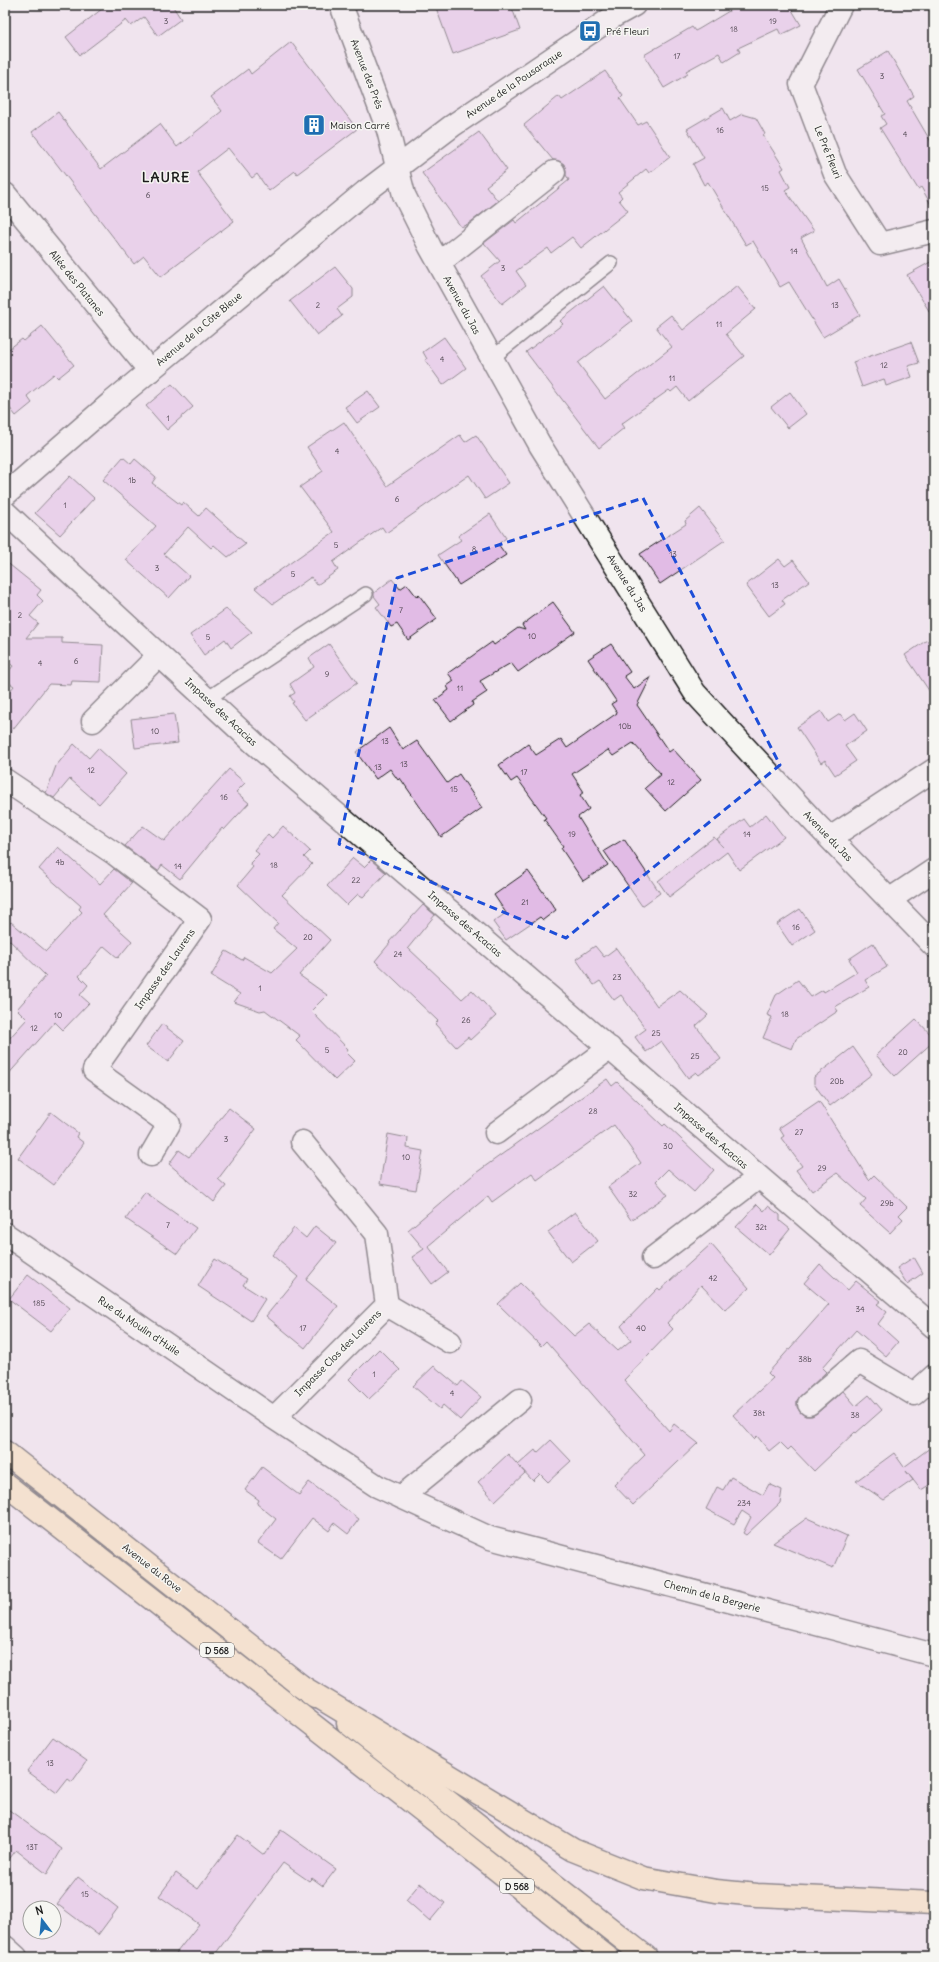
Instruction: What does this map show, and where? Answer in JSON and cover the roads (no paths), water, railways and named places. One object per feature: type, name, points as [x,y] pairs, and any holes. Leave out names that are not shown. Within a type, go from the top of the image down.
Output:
[{"type":"main road","name":"Avenue du Rove","points":[[5,1452],[299,1685]]},
{"type":"main road","name":"D 568","points":[[5,1484],[607,1957]]},
{"type":"main road","points":[[299,1685],[573,1850],[643,1878],[716,1891],[757,1895],[934,1903]]},
{"type":"main road","name":"D 568","points":[[299,1685],[646,1957]]},
{"type":"street","name":"Avenue des Prés","points":[[341,5],[388,130],[397,167]]},
{"type":"street","name":"Le Pré Fleuri","points":[[841,5],[801,84],[835,174],[880,244],[934,231]]},
{"type":"street","name":"Avenue de la Pousaraque","points":[[397,167],[621,8]]},
{"type":"street","name":"Avenue du Jas","points":[[397,167],[404,195],[439,263],[540,445],[695,693],[830,838],[934,946]]},
{"type":"street","name":"Avenue de la Côte Bleue","points":[[5,495],[150,371],[397,167]]},
{"type":"street","points":[[439,263],[554,172]]},
{"type":"street","name":"Allée des Platanes","points":[[5,194],[150,371]]},
{"type":"street","name":"Impasse des Acacias","points":[[5,512],[254,743],[934,1327]]},
{"type":"street","points":[[93,721],[158,655]]},
{"type":"street","points":[[830,838],[934,770]]},
{"type":"street","name":"Impasse des Laurens","points":[[5,780],[115,854],[200,919],[94,1070],[169,1124],[151,1155]]},
{"type":"street","points":[[889,900],[934,870]]},
{"type":"street","points":[[496,1133],[610,1048]]},
{"type":"street","name":"Impasse Clos des Laurens","points":[[274,1418],[387,1305],[378,1234],[302,1142]]},
{"type":"street","points":[[653,1258],[759,1177]]},
{"type":"street","name":"Rue du Moulin d'Huile","points":[[5,1234],[274,1418],[377,1486],[401,1497]]},
{"type":"street","points":[[387,1305],[450,1342]]},
{"type":"street","points":[[809,1404],[859,1361],[914,1394],[934,1376]]},
{"type":"street","points":[[401,1497],[520,1400]]},
{"type":"street","name":"Chemin de la Bergerie","points":[[401,1497],[490,1538],[934,1655]]},
{"type":"street","points":[[5,1947],[16,1957]]},
{"type":"lane","points":[[492,358],[611,263]]},
{"type":"lane","points":[[207,699],[366,594]]},
{"type":"place","name":"Pré Fleuri","points":[[590,31]]},
{"type":"place","name":"Maison Carré","points":[[314,125]]},
{"type":"district","name":"LAURE","points":[[166,177]]}]
